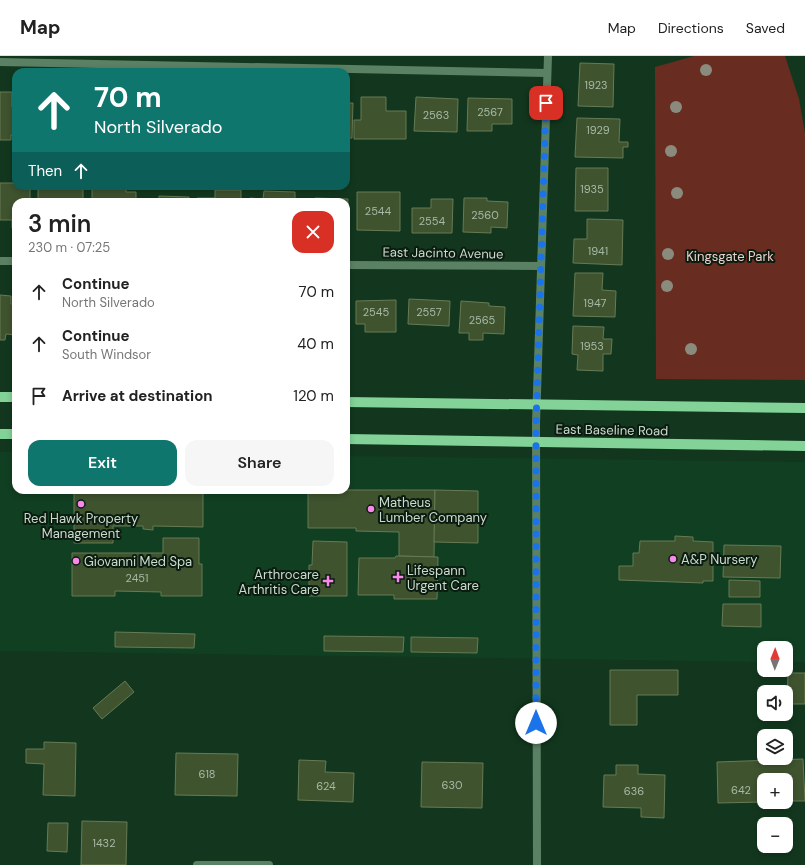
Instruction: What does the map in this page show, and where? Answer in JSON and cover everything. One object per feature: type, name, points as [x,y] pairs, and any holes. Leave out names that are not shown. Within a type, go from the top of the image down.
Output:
[{"type":"main road","points":[[0,397],[12,397]]},
{"type":"main road","name":"East Baseline Road","points":[[350,402],[805,408]]},
{"type":"main road","points":[[0,434],[12,434]]},
{"type":"main road","name":"East Baseline Road","points":[[350,439],[805,446]]},
{"type":"street","points":[[537,865],[535,539],[536,404],[548,56]]},
{"type":"street","points":[[0,62],[298,68]]},
{"type":"street","points":[[350,69],[547,73]]},
{"type":"street","points":[[0,261],[12,261]]},
{"type":"street","name":"East Jacinto Avenue","points":[[350,264],[540,266]]},
{"type":"street","points":[[197,864],[269,865]]},
{"type":"shaded area","points":[[0,452],[12,452],[12,494],[350,494],[350,456],[805,462],[805,662],[793,662],[793,641],[757,641],[757,662],[0,651]]},
{"type":"green space","name":"Kingsgate Park","points":[[694,56],[785,56],[799,99],[805,133],[805,380],[656,379],[655,67]]},
{"type":"building","points":[[580,63],[614,64],[613,107],[578,106]]},
{"type":"building","points":[[0,92],[12,92],[11,140],[0,140]]},
{"type":"building","points":[[361,97],[386,97],[386,111],[406,111],[406,139],[354,139],[354,120],[361,120]]},
{"type":"building","points":[[416,97],[458,99],[457,132],[414,131]]},
{"type":"building","points":[[468,98],[512,99],[512,124],[492,124],[492,131],[467,131]]},
{"type":"building","points":[[350,103],[353,103],[352,138],[350,138]]},
{"type":"building","points":[[577,118],[620,119],[619,142],[628,142],[628,147],[623,147],[623,158],[575,157]]},
{"type":"building","points":[[576,168],[608,168],[608,211],[575,211]]},
{"type":"building","points":[[0,183],[12,183],[12,190],[30,190],[30,198],[12,198],[12,220],[0,220]]},
{"type":"building","points":[[38,190],[83,190],[83,198],[38,198]]},
{"type":"building","points":[[92,190],[126,190],[126,192],[136,192],[136,198],[92,198]]},
{"type":"building","points":[[215,190],[241,190],[241,198],[215,198]]},
{"type":"building","points":[[264,191],[295,192],[295,198],[263,198]]},
{"type":"building","points":[[357,192],[400,192],[400,231],[357,230]]},
{"type":"building","points":[[159,196],[189,197],[189,198],[159,198]]},
{"type":"building","points":[[464,198],[487,198],[487,201],[508,202],[507,228],[491,227],[491,233],[463,232]]},
{"type":"building","points":[[431,199],[453,199],[452,233],[412,233],[412,208],[431,208]]},
{"type":"building","points":[[587,219],[623,220],[622,265],[573,263],[574,239],[587,239]]},
{"type":"building","points":[[575,273],[603,273],[602,290],[616,291],[615,317],[573,316]]},
{"type":"building","points":[[0,295],[11,296],[12,335],[6,334],[5,340],[0,340]]},
{"type":"building","points":[[409,299],[450,301],[449,326],[408,324]]},
{"type":"building","points":[[396,300],[396,332],[365,332],[365,324],[356,324],[356,301]]},
{"type":"building","points":[[461,301],[489,303],[489,306],[505,307],[504,334],[483,333],[483,340],[469,340],[469,333],[459,333]]},
{"type":"building","points":[[573,326],[604,327],[603,339],[612,339],[611,354],[603,354],[603,371],[577,370],[578,355],[572,354]]},
{"type":"building","name":"Matheus Lumber Company","points":[[350,490],[435,490],[434,557],[399,556],[399,532],[356,531],[356,528],[308,528],[308,494],[350,494]]},
{"type":"building","points":[[435,490],[478,491],[478,543],[434,542]]},
{"type":"building","points":[[74,494],[203,494],[203,527],[153,526],[153,530],[143,529],[143,526],[113,526],[113,543],[74,543]]},
{"type":"building","name":"A&P Nursery","points":[[675,536],[693,537],[693,541],[713,542],[713,581],[703,581],[703,583],[619,580],[619,566],[633,566],[633,553],[639,553],[640,541],[675,541]]},
{"type":"building","points":[[163,538],[199,538],[199,564],[202,564],[202,596],[161,596],[161,592],[115,591],[115,596],[72,596],[72,553],[163,553]]},
{"type":"building","name":"Arthrocare Arthritis Care","points":[[313,541],[347,542],[347,596],[309,596],[309,565],[312,565]]},
{"type":"building","points":[[724,545],[781,546],[780,578],[723,577]]},
{"type":"building","name":"Lifespann Urgent Care","points":[[396,556],[438,557],[437,599],[394,599],[394,595],[358,595],[359,558],[395,558]]},
{"type":"building","points":[[729,580],[760,581],[760,597],[729,597]]},
{"type":"building","points":[[723,604],[761,604],[761,627],[722,626]]},
{"type":"building","points":[[115,632],[195,634],[194,648],[115,647]]},
{"type":"building","points":[[324,636],[404,637],[403,652],[324,651]]},
{"type":"building","points":[[411,637],[478,638],[477,653],[411,652]]},
{"type":"building","points":[[610,670],[678,670],[678,695],[637,695],[637,725],[610,725]]},
{"type":"building","points":[[793,673],[805,673],[805,704],[793,704],[793,685],[788,685],[788,677],[793,677]]},
{"type":"building","points":[[125,681],[134,692],[102,719],[93,708]]},
{"type":"building","points":[[44,742],[76,743],[75,796],[43,795],[44,764],[26,763],[26,749],[44,749]]},
{"type":"building","points":[[176,753],[238,754],[237,796],[175,795]]},
{"type":"building","points":[[793,759],[803,759],[805,801],[793,801],[793,773],[757,773],[757,802],[718,803],[717,762],[757,761],[757,765],[793,765]]},
{"type":"building","points":[[299,760],[326,761],[325,772],[354,773],[353,802],[298,800]]},
{"type":"building","points":[[422,762],[483,763],[482,808],[421,807]]},
{"type":"building","points":[[616,765],[638,765],[638,774],[665,775],[664,818],[641,817],[641,808],[603,807],[604,775],[616,775]]},
{"type":"building","points":[[82,821],[127,822],[126,865],[81,865]]},
{"type":"building","points":[[48,823],[68,823],[67,852],[47,851]]},
{"type":"place","name":"Red Hawk Property Management","points":[[81,504]]},
{"type":"place","name":"Matheus Lumber Company","points":[[371,509]]},
{"type":"place","name":"A&P Nursery","points":[[673,559]]},
{"type":"place","name":"Giovanni Med Spa","points":[[76,561]]},
{"type":"place","name":"Lifespann Urgent Care","points":[[398,577]]},
{"type":"place","name":"Arthrocare Arthritis Care","points":[[328,581]]},
{"type":"route","points":[[536,723],[536,424],[546,103]]}]
